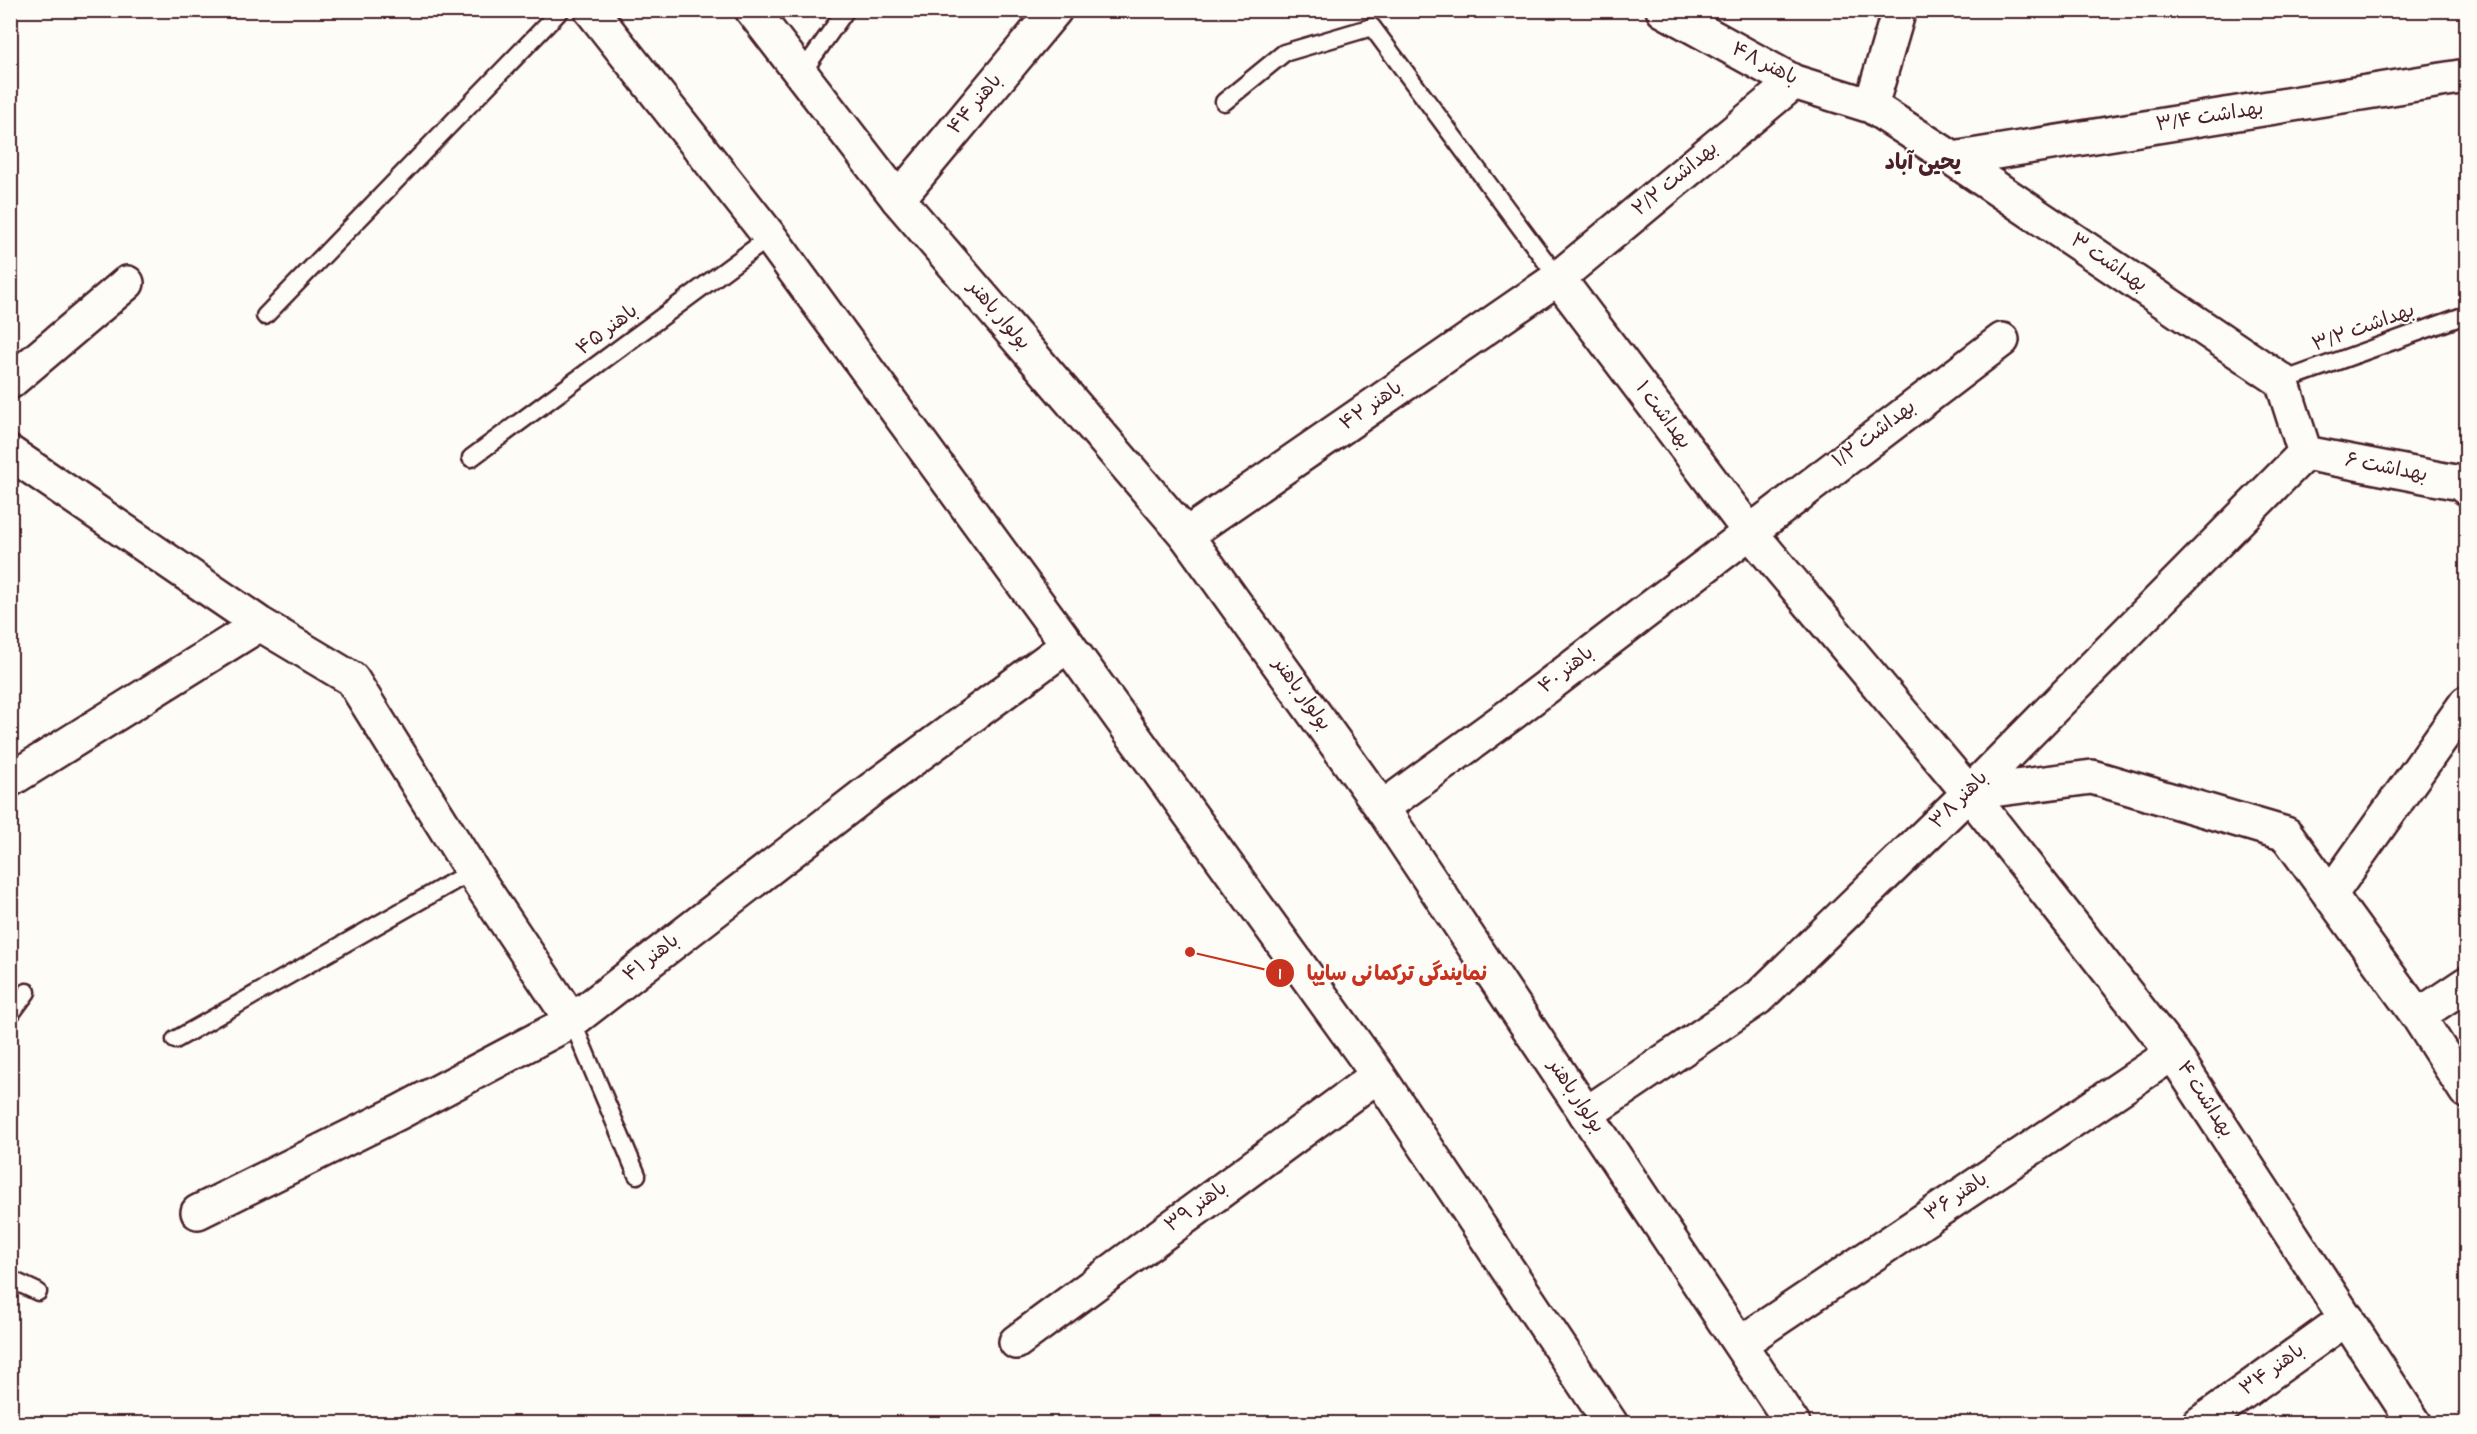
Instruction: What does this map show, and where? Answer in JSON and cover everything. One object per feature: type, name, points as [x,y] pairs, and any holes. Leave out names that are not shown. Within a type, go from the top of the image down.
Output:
[{"type":"street","points":[[591,10],[770,237],[1068,645],[1378,1075],[1611,1424]]},
{"type":"street","name":"بولوار باهنر","points":[[752,10],[898,199],[1186,535],[1382,808],[1793,1424]]},
{"type":"street","name":"باهنر ۴۴","points":[[898,199],[1055,10]]},
{"type":"street","name":"باهنر ۴۸","points":[[1663,10],[1794,82],[1871,106]]},
{"type":"street","points":[[1871,106],[1899,10]]},
{"type":"street","name":"بهداشت ۳/۴","points":[[1953,159],[2466,76]]},
{"type":"street","name":"بهداشت ۲/۲","points":[[1558,278],[1794,82]]},
{"type":"street","name":"بهداشت ۳","points":[[1871,106],[2282,381]]},
{"type":"street","name":"بهداشت ۱","points":[[1558,278],[1749,531],[1969,794]]},
{"type":"street","name":"باهنر ۴۲","points":[[1186,535],[1558,278]]},
{"type":"street","points":[[10,382],[127,283]]},
{"type":"street","name":"بهداشت ۱/۲","points":[[1749,531],[2002,340]]},
{"type":"street","points":[[2282,381],[2305,453]]},
{"type":"street","points":[[10,453],[260,624],[352,679],[472,871],[572,1021]]},
{"type":"street","name":"بهداشت ۶","points":[[2305,453],[2460,483],[2466,488]]},
{"type":"street","name":"باهنر ۳۸","points":[[1586,1114],[1758,998],[1969,794],[2305,453]]},
{"type":"street","name":"باهنر ۴۰","points":[[1382,808],[1510,715],[1749,531]]},
{"type":"street","points":[[10,780],[260,624]]},
{"type":"street","name":"باهنر ۴۱","points":[[198,1212],[398,1113],[572,1021],[868,792],[1068,645]]},
{"type":"street","points":[[2330,895],[2466,703]]},
{"type":"street","points":[[1969,794],[2092,777],[2286,834],[2418,1016],[2466,1091]]},
{"type":"street","name":"بهداشت ۴","points":[[1969,794],[2173,1053],[2415,1424]]},
{"type":"street","points":[[2418,1016],[2466,984]]},
{"type":"street","name":"باهنر ۳۶","points":[[1741,1344],[2173,1053]]},
{"type":"street","name":"باهنر ۳۹","points":[[1016,1342],[1378,1075]]},
{"type":"street","name":"باهنر ۳۴","points":[[2199,1424],[2347,1318]]},
{"type":"lane","points":[[265,316],[561,10]]},
{"type":"lane","points":[[801,74],[846,10]]},
{"type":"lane","name":"بهداشت ۱","points":[[1224,102],[1284,53],[1372,27],[1558,278]]},
{"type":"lane","name":"باهنر ۴۵","points":[[471,458],[770,237]]},
{"type":"lane","name":"بهداشت ۳/۲","points":[[2282,381],[2460,317]]},
{"type":"lane","points":[[175,1040],[472,871]]},
{"type":"lane","points":[[10,1015],[27,993]]},
{"type":"lane","points":[[572,1021],[637,1175]]},
{"type":"lane","points":[[10,1279],[38,1292]]},
{"type":"place","name":"نمایندگی ترکمانی سایپا","points":[[1190,952]]},
{"type":"district","name":"یحیی آباد","points":[[1923,164]]}]
